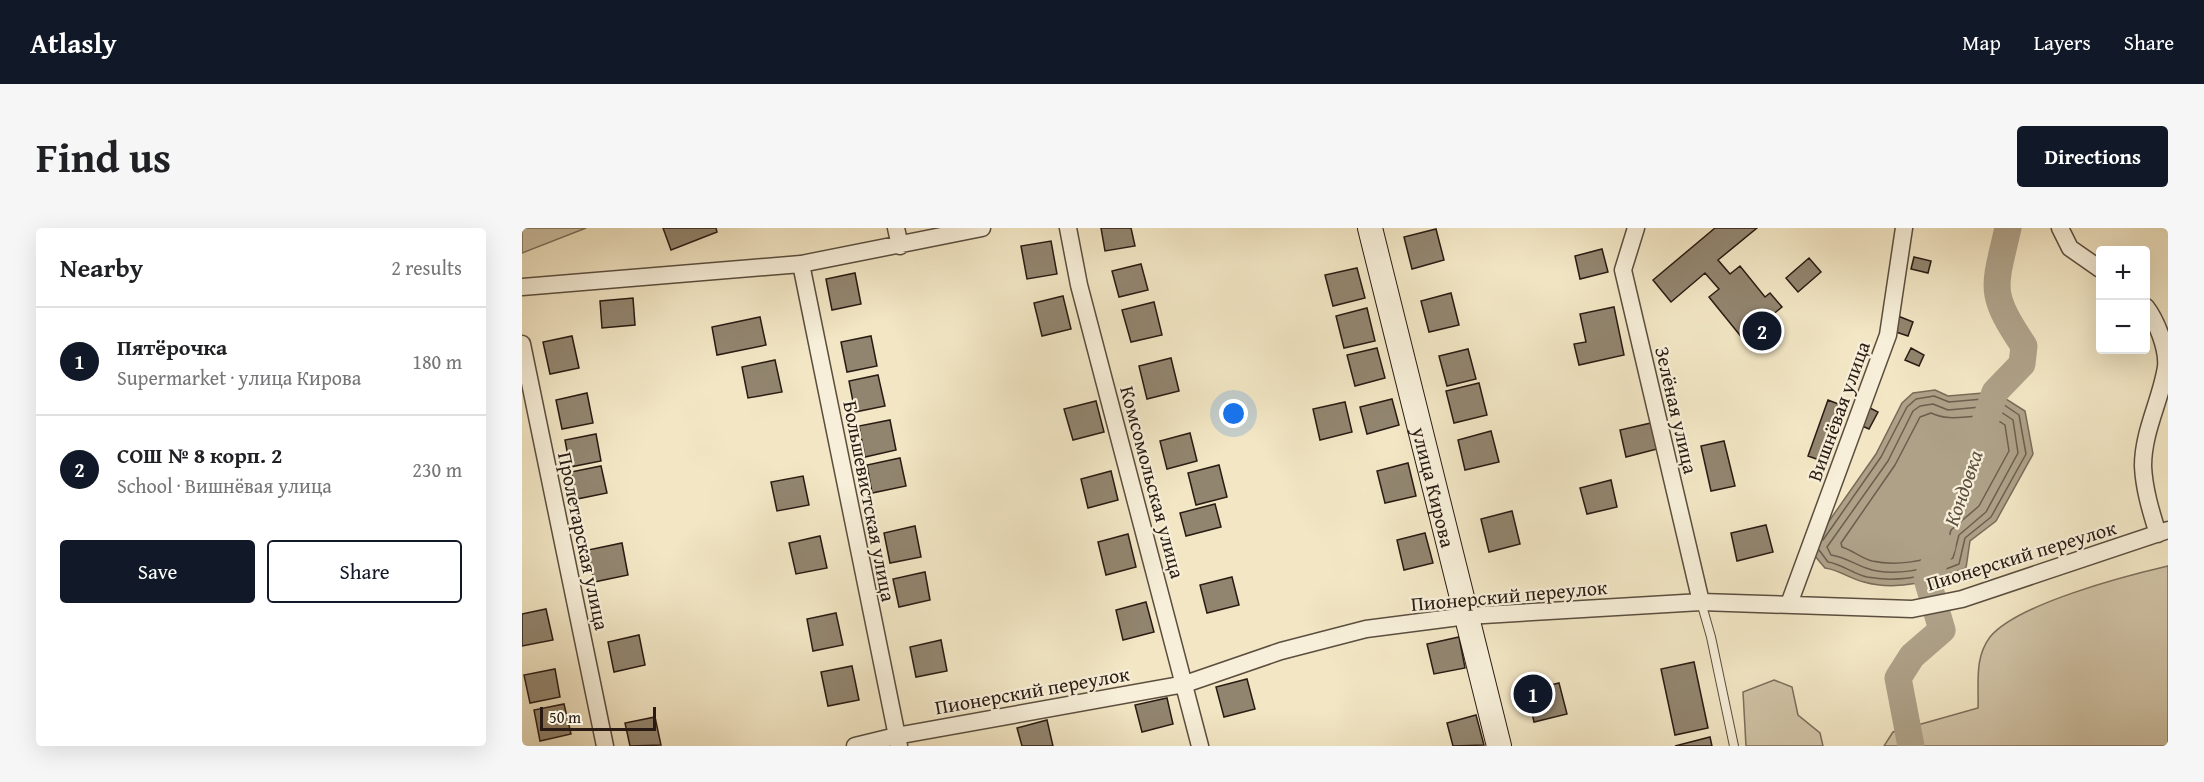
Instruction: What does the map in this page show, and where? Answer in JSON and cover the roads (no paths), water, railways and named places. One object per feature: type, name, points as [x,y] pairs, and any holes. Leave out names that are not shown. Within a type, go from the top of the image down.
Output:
[{"type":"street","points":[[896,228],[900,246]]},
{"type":"street","points":[[522,287],[801,264],[982,228]]},
{"type":"street","name":"Комсомольская улица","points":[[1068,228],[1079,285],[1200,746]]},
{"type":"street","name":"улица Кирова","points":[[1370,228],[1499,746]]},
{"type":"street","name":"Зелёная улица","points":[[1636,228],[1623,270],[1701,602]]},
{"type":"street","name":"Вишнёвая улица","points":[[1789,604],[1888,335],[1904,228]]},
{"type":"street","points":[[2060,228],[2070,248],[2096,266]]},
{"type":"street","name":"Большевистская улица","points":[[801,264],[898,741]]},
{"type":"street","points":[[2150,312],[2157,320],[2166,365],[2150,419],[2143,465],[2149,506],[2163,532]]},
{"type":"street","name":"Пролетарская улица","points":[[522,344],[605,746]]},
{"type":"street","name":"Пионерский переулок","points":[[855,746],[898,741],[1185,684],[1281,651],[1366,629],[1467,616],[1701,602],[1912,609],[1962,599],[2163,532]]},
{"type":"lane","points":[[1701,602],[1734,746]]},
{"type":"water","points":[[1935,390],[1948,396],[1995,392],[2025,411],[2033,454],[1996,521],[1970,541],[1966,568],[1941,577],[1903,585],[1877,585],[1825,568],[1814,555],[1813,544],[1876,454],[1902,403],[1913,393]]},
{"type":"waterway","name":"Кондовка","points":[[1983,428],[1995,392],[2022,364],[2024,346],[2004,313],[1997,290],[1997,278],[2008,228]]},
{"type":"waterway","name":"Кондовка","points":[[1911,746],[1898,678],[1912,656],[1942,630],[1927,579],[1942,546]]},
{"type":"place","name":"СОШ № 8 корп. 2","points":[[1762,331]]},
{"type":"place","name":"Пятёрочка","points":[[1533,694]]}]
